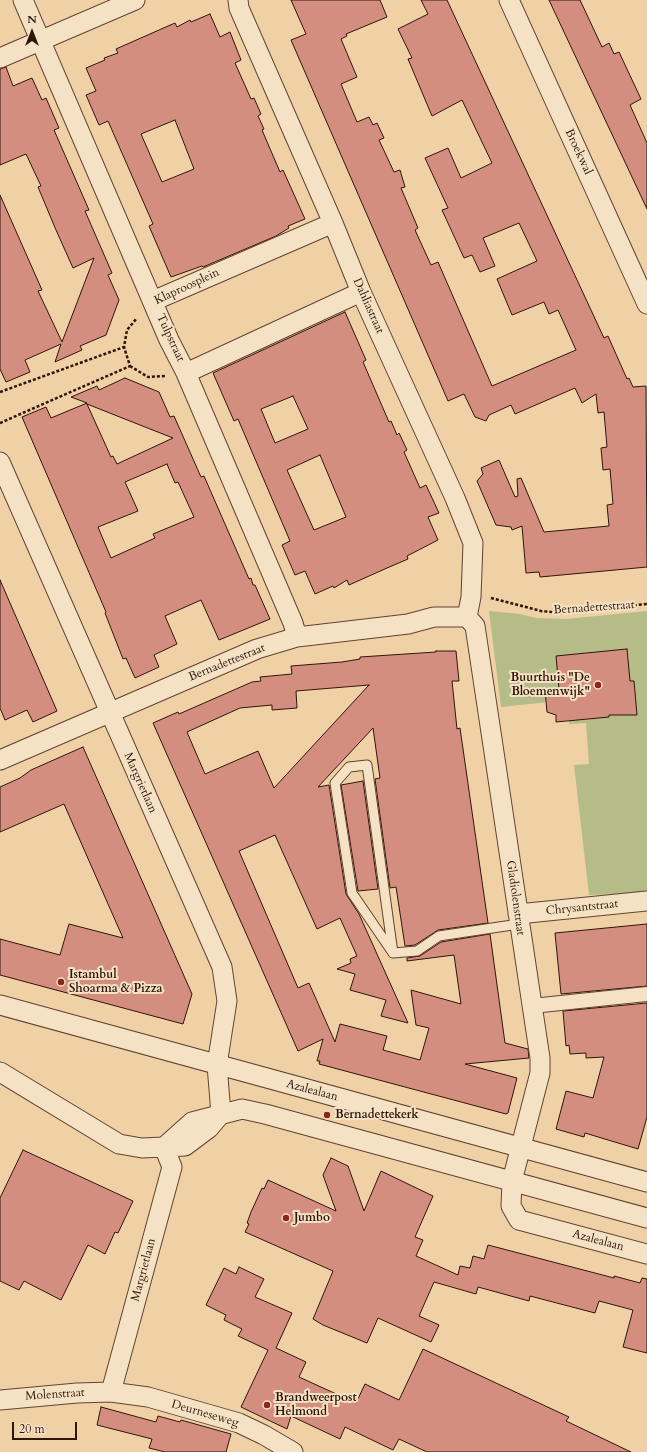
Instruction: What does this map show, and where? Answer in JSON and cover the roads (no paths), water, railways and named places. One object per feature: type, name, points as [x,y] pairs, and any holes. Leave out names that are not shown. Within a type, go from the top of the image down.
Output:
[{"type":"street","name":"Tulpstraat","points":[[23,0],[186,374],[293,623],[297,636]]},
{"type":"street","points":[[0,58],[135,0]]},
{"type":"street","name":"Dahliastraat","points":[[238,0],[361,292],[454,498],[472,543],[471,597],[467,617]]},
{"type":"street","name":"Broekwal","points":[[508,0],[647,304]]},
{"type":"street","name":"Klaproosplein","points":[[153,301],[333,223]]},
{"type":"street","points":[[186,374],[361,292]]},
{"type":"street","name":"Margrietlaan","points":[[0,462],[222,967],[227,1001],[217,1065],[221,1114]]},
{"type":"street","name":"Bernadettestraat","points":[[0,760],[257,649],[297,636],[408,624],[434,617],[467,617]]},
{"type":"street","name":"Gladiolenstraat","points":[[467,617],[475,626],[540,1058],[540,1073],[512,1181]]},
{"type":"street","name":"Chrysantstraat","points":[[518,919],[647,901]]},
{"type":"street","points":[[532,1006],[647,994]]},
{"type":"street","name":"Azalealaan","points":[[0,1005],[647,1182]]},
{"type":"street","points":[[0,1072],[119,1144],[142,1148],[185,1146],[208,1128],[221,1114],[242,1109],[647,1218]]},
{"type":"street","name":"Margrietlaan","points":[[111,1392],[172,1167],[164,1147]]},
{"type":"street","name":"Azalealaan","points":[[512,1181],[511,1206],[519,1220],[647,1254]]},
{"type":"street","name":"Molenstraat","points":[[0,1400],[77,1393],[111,1392]]},
{"type":"street","name":"Deurneseweg","points":[[111,1392],[148,1397],[239,1423],[264,1435],[293,1452]]},
{"type":"lane","points":[[367,765],[393,953],[352,893],[335,783],[349,767],[367,765]]},
{"type":"lane","points":[[393,953],[417,951],[439,936],[518,919]]},
{"type":"place","name":"Buurthuis \"De Bloemenwijk\"","points":[[598,685]]},
{"type":"place","name":"Istambul Shoarma & Pizza","points":[[61,982]]},
{"type":"place","name":"Bernadettekerk","points":[[327,1115]]},
{"type":"place","name":"Jumbo","points":[[286,1218]]},
{"type":"place","name":"Brandweerpost Helmond","points":[[267,1405]]}]
